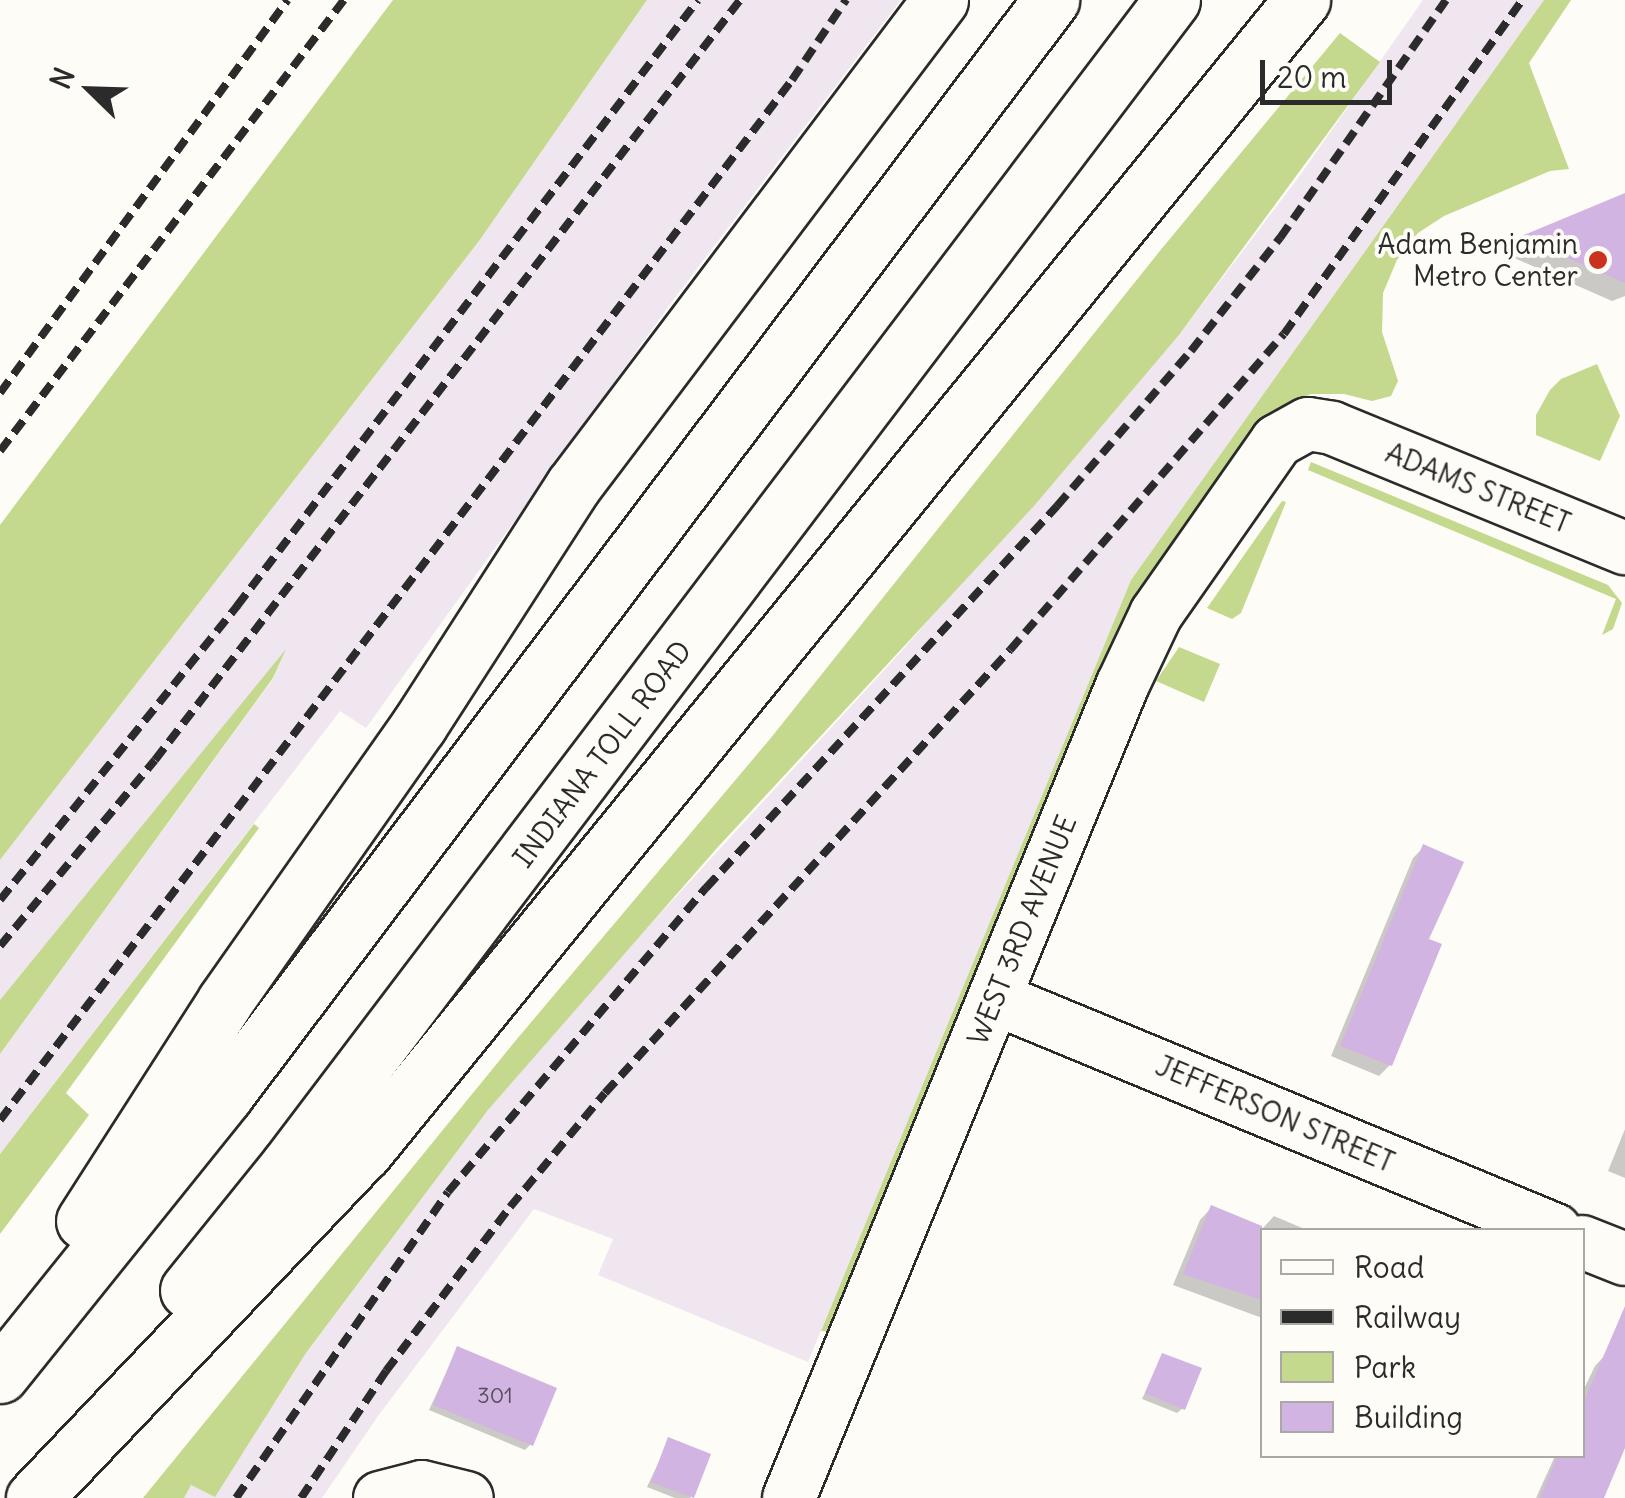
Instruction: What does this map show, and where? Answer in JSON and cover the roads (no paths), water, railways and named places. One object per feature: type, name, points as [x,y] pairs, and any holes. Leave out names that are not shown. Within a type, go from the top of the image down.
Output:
[{"type":"highway","points":[[0,1353],[225,1001],[419,725],[573,486],[940,0]]},
{"type":"highway","name":"INDIANA TOLL ROAD","points":[[20,1498],[288,1166],[1172,0]]},
{"type":"highway","points":[[34,1498],[364,1152],[1302,0]]},
{"type":"highway","points":[[0,1375],[237,1079],[1047,5]]},
{"type":"street","name":"WEST 3RD AVENUE","points":[[788,1498],[1156,614],[1276,441],[1308,424],[1332,428]]},
{"type":"street","name":"ADAMS STREET","points":[[1332,428],[1625,548]]},
{"type":"street","name":"JEFFERSON STREET","points":[[994,998],[1550,1228]]},
{"type":"street","points":[[1585,1243],[1625,1260]]},
{"type":"street","points":[[380,1498],[422,1487],[466,1498]]},
{"type":"railway","points":[[0,393],[288,0]]},
{"type":"railway","points":[[0,451],[344,0]]},
{"type":"railway","points":[[0,900],[237,606],[698,0]]},
{"type":"railway","points":[[0,946],[155,760],[740,0]]},
{"type":"railway","points":[[0,1120],[792,80],[846,0]]},
{"type":"railway","points":[[236,1498],[448,1192],[706,888],[1057,506],[1191,351],[1280,238],[1446,0]]},
{"type":"railway","points":[[301,1498],[386,1371],[510,1207],[605,1093],[1010,650],[1284,334],[1522,0]]},
{"type":"place","name":"Adam Benjamin Metro Center","points":[[1598,260]]}]
